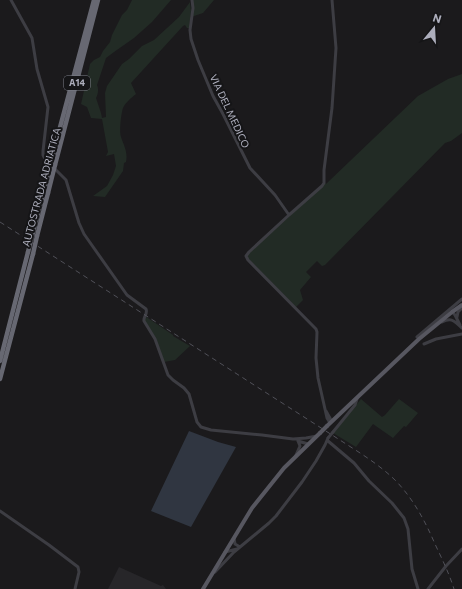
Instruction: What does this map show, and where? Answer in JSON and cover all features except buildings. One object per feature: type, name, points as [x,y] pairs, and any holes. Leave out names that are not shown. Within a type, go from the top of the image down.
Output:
[{"type":"highway","name":"AUTOSTRADA ADRIATICA","points":[[0,379],[94,0]]},
{"type":"highway","name":"AUTOSTRADA ADRIATICA","points":[[53,163],[98,0]]},
{"type":"highway","name":"AUTOSTRADA ADRIATICA","points":[[0,361],[31,253]]},
{"type":"main road","points":[[203,589],[252,508],[272,482],[318,434],[357,399],[419,339],[452,312],[462,306]]},
{"type":"street","points":[[11,0],[32,38],[37,69],[48,105],[43,151],[44,157],[66,180],[79,223],[84,234],[127,295],[146,309],[147,311],[144,321],[155,339],[171,379],[187,391],[198,425],[205,429],[262,434],[299,440],[308,444]]},
{"type":"street","name":"VIA DEL MEDICO","points":[[192,0],[193,8],[190,30],[191,39],[213,96],[250,168],[270,189],[289,215]]},
{"type":"street","points":[[329,424],[318,378],[316,329],[246,257],[249,252],[323,185],[332,108],[336,48],[332,0]]},
{"type":"street","points":[[417,337],[462,299]]},
{"type":"street","points":[[457,319],[458,312],[462,306]]},
{"type":"street","points":[[452,312],[462,328]]},
{"type":"street","points":[[452,312],[452,317],[456,323]]},
{"type":"street","points":[[435,326],[448,320],[452,320],[462,328]]},
{"type":"street","points":[[424,344],[436,339],[462,334]]},
{"type":"street","points":[[211,574],[215,572],[234,552],[269,524],[276,516],[302,482],[321,453],[332,432],[355,405],[357,399]]},
{"type":"street","points":[[326,411],[332,416],[339,415]]},
{"type":"street","points":[[299,440],[318,434]]},
{"type":"street","points":[[328,439],[354,463],[369,481],[392,503],[404,518],[408,530],[412,569],[418,589]]},
{"type":"street","points":[[295,457],[300,446],[299,440]]},
{"type":"street","points":[[0,512],[49,545],[78,567],[80,572],[74,589]]},
{"type":"street","points":[[234,536],[235,544],[240,547]]},
{"type":"street","points":[[225,552],[236,550],[240,547]]},
{"type":"street","points":[[428,589],[462,549]]},
{"type":"street","points":[[225,552],[228,555],[234,552]]},
{"type":"shaded area","points":[[132,0],[171,0],[152,22],[134,38],[106,58],[97,85],[98,92],[96,98],[102,118],[106,117],[105,93],[107,86],[122,64],[142,46],[154,40],[179,17],[190,2],[191,11],[189,28],[185,25],[183,26],[131,83],[136,94],[124,106],[120,123],[120,135],[126,155],[126,162],[124,163],[123,171],[105,197],[93,196],[107,186],[116,166],[114,154],[106,156],[108,152],[102,119],[91,118],[87,107],[81,104],[90,64],[100,57],[110,42],[122,15],[127,10]]},
{"type":"shaded area","points":[[191,0],[214,0],[203,13],[191,17]]},
{"type":"shaded area","points":[[462,74],[462,133],[451,141],[445,143],[325,265],[322,266],[317,261],[306,272],[311,277],[300,290],[303,300],[296,307],[248,259],[248,254],[317,191],[324,182],[326,184],[418,96],[448,79]]},
{"type":"shaded area","points":[[145,316],[190,346],[175,360],[164,362],[160,350],[145,321]]},
{"type":"shaded area","points":[[361,399],[382,417],[399,399],[418,413],[406,427],[404,426],[393,438],[373,424],[356,447],[333,433]]},
{"type":"shaded area","points":[[189,431],[236,447],[191,527],[151,511]]},
{"type":"shaded area","points":[[119,567],[161,586],[163,585],[166,589],[108,589]]},
{"type":"railway","points":[[0,222],[383,469],[402,488],[418,511],[443,561],[454,589]]}]
